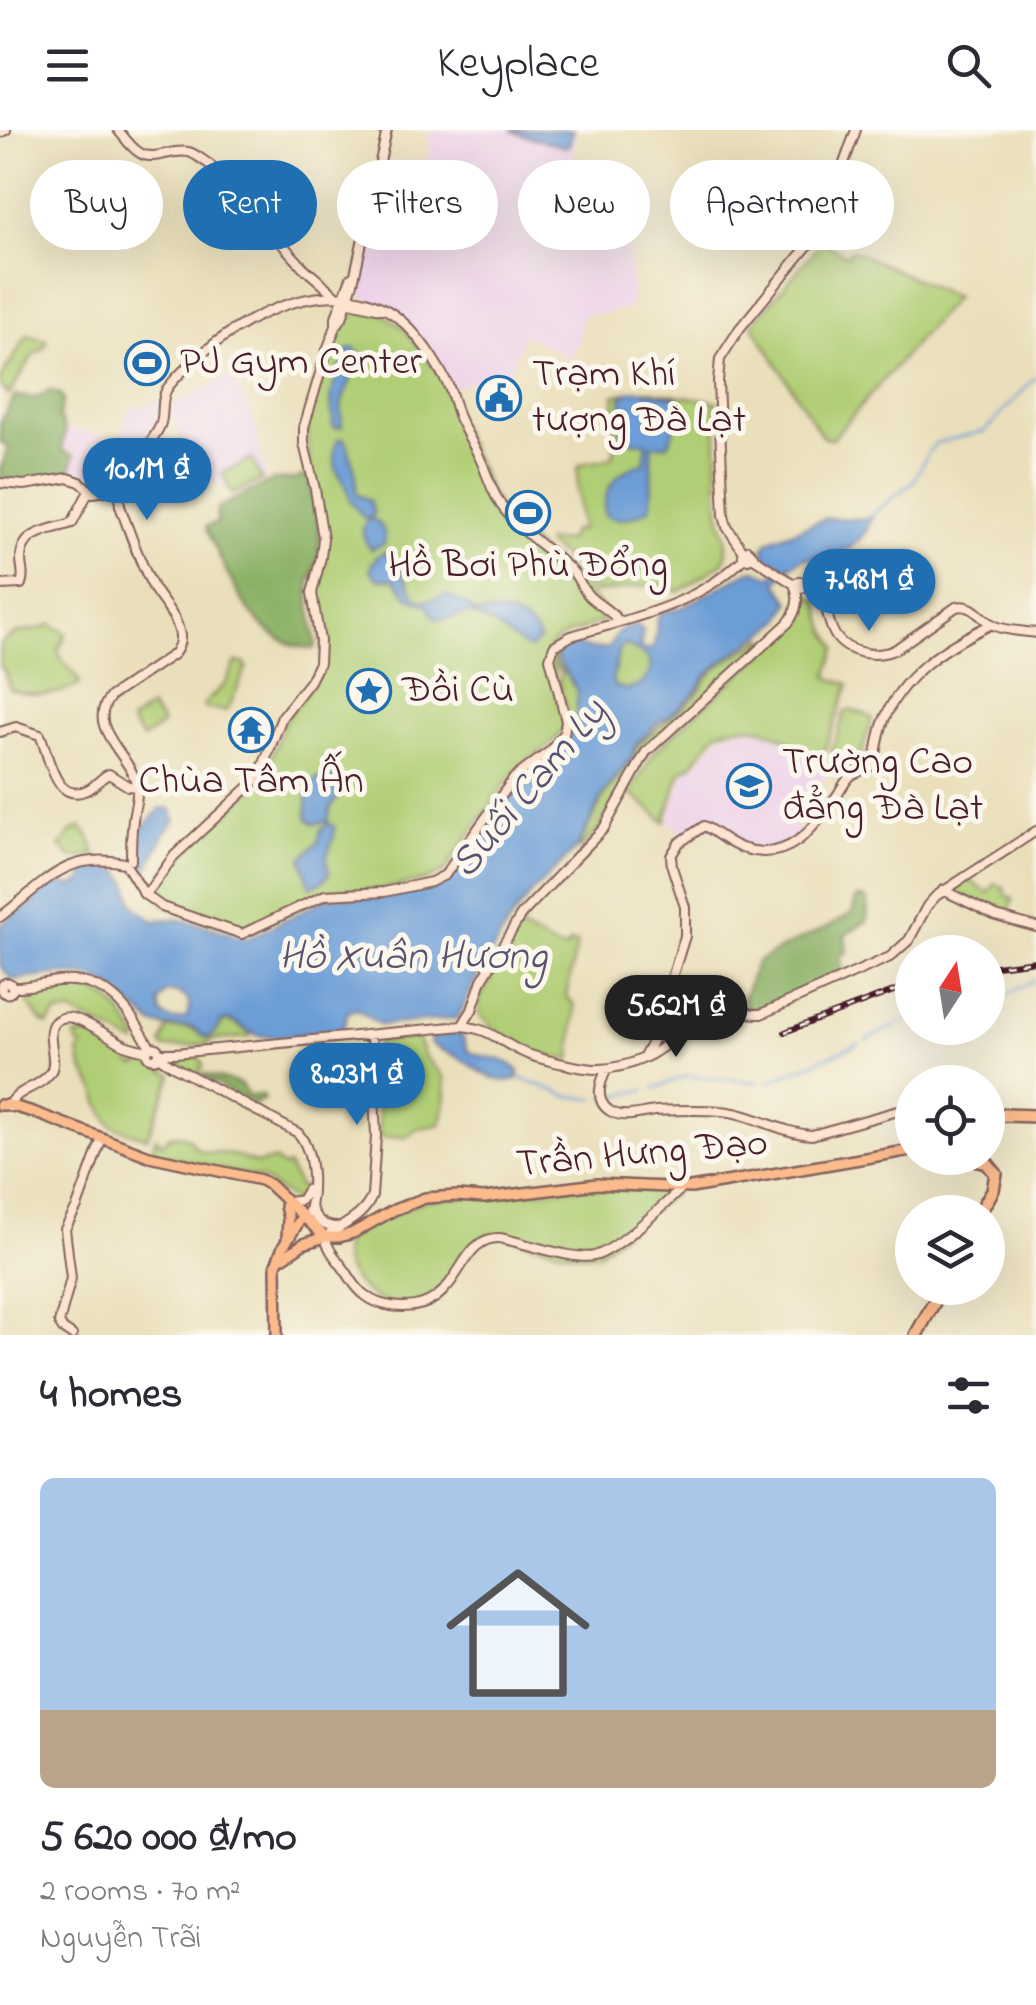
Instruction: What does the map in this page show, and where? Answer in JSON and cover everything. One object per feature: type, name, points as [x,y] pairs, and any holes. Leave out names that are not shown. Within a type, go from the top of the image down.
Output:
[{"type":"highway","points":[[1005,1115],[1036,1116]]},
{"type":"highway","points":[[916,1335],[933,1305]]},
{"type":"main road","points":[[118,130],[143,154],[184,151],[208,164],[303,267],[344,298]]},
{"type":"main road","points":[[146,893],[174,856],[254,782],[282,718],[310,682],[319,662],[320,641],[312,593],[323,538],[304,428],[310,400],[342,318],[386,130]]},
{"type":"main road","points":[[856,130],[819,232],[740,328],[718,365],[724,515],[747,556],[779,576],[799,586],[814,586],[821,593],[834,636],[846,647],[886,653],[963,605],[992,624],[1036,633]]},
{"type":"main road","points":[[620,621],[586,593],[572,571],[536,542],[500,504],[444,378],[405,324],[372,303],[344,298],[296,302],[258,316],[230,331],[166,390],[161,424],[119,496],[149,579],[180,636],[174,654],[113,695],[103,709],[104,728],[137,787],[128,864],[146,893],[168,910],[246,934],[325,894],[384,892],[443,877],[514,778],[550,751],[564,734],[566,720],[550,658],[554,646],[571,636],[620,621],[683,601],[747,556]]},
{"type":"main road","points":[[0,482],[24,486],[68,478],[92,493],[105,491],[126,479]]},
{"type":"main road","points":[[0,585],[20,584],[24,578],[21,555],[25,544],[40,531],[72,522],[89,491]]},
{"type":"main road","points":[[462,1026],[482,980],[521,914],[604,828],[646,752],[788,623],[796,608],[799,586]]},
{"type":"main road","points":[[644,1055],[685,936],[685,908],[671,860],[675,847],[704,826],[750,851],[770,851],[796,842],[814,826],[849,778],[873,766],[884,721],[914,674],[992,624]]},
{"type":"main road","points":[[0,732],[16,728],[40,735],[63,788],[87,790],[109,774],[137,787]]},
{"type":"main road","points":[[682,1188],[626,1236],[592,1257],[486,1238],[442,1294],[416,1306],[390,1306],[370,1299],[356,1288],[327,1246],[325,1236],[264,1182],[149,1156],[5,1106],[50,1073],[54,1062],[52,1026],[60,1018],[72,1017],[131,1048],[154,1053],[462,1026],[485,1030],[525,1054],[608,1067],[644,1055],[701,1007],[723,1005],[747,1014],[761,1014],[890,957],[909,940],[928,906],[943,890],[1036,830]]},
{"type":"main road","points":[[0,917],[68,866],[86,860],[128,864]]},
{"type":"main road","points":[[943,890],[996,916],[1036,927]]},
{"type":"main road","points":[[4,987],[64,980],[99,986],[118,1001],[154,1053],[291,1128],[303,1139],[308,1151],[312,1212],[319,1221],[343,1231]]},
{"type":"main road","points":[[472,1010],[485,1030]]},
{"type":"main road","points":[[342,1264],[343,1231],[372,1196],[376,1136],[371,1035]]},
{"type":"main road","points":[[590,1067],[600,1083],[602,1104],[622,1116],[671,1110],[720,1111],[742,1114],[804,1135],[895,1112]]},
{"type":"main road","points":[[600,1083],[608,1067]]},
{"type":"main road","points":[[252,1109],[289,1132],[305,1154],[308,1190],[304,1219],[287,1240]]},
{"type":"main road","points":[[72,1335],[59,1323],[71,1278],[65,1230],[102,1138]]},
{"type":"main road","name":"Trần Hưng Đạo","points":[[325,1236],[413,1202],[441,1196],[484,1198],[582,1184],[682,1188],[895,1153]]},
{"type":"main road","points":[[287,1204],[302,1200],[308,1190]]},
{"type":"main road","points":[[279,1335],[275,1274],[287,1240],[287,1204]]},
{"type":"main road","points":[[281,1257],[311,1204]]},
{"type":"main road","points":[[281,1257],[325,1236]]},
{"type":"shaded area","points":[[441,130],[576,130],[573,153],[578,160],[518,160],[518,250],[629,250],[631,306],[627,310],[581,317],[579,340],[569,358],[526,336],[509,372],[454,387],[429,347],[402,317],[364,298],[356,286],[364,250],[498,250],[498,160],[421,160],[430,155],[428,135]]},
{"type":"shaded area","points":[[232,374],[254,421],[267,479],[232,496],[218,481],[203,486],[168,408]]},
{"type":"shaded area","points":[[160,401],[159,422],[121,479],[104,487],[88,484],[72,472],[76,452],[64,449],[67,428],[120,440],[128,410]]},
{"type":"shaded area","name":"Trường Cao đẳng Đà Lạt","points":[[743,729],[770,734],[831,770],[815,793],[818,797],[795,825],[801,835],[781,847],[743,846],[702,824],[685,835],[668,821],[683,774],[697,764],[721,734]]},
{"type":"green space","points":[[815,250],[837,250],[848,256],[851,250],[955,297],[833,438],[827,439],[752,324]]},
{"type":"green space","points":[[360,310],[382,313],[404,329],[446,387],[454,414],[502,512],[538,549],[571,575],[607,613],[608,619],[559,638],[550,647],[564,727],[552,743],[512,775],[443,873],[378,890],[328,891],[243,931],[167,906],[159,890],[172,864],[255,787],[285,721],[321,667],[324,653],[316,593],[307,424],[341,324]]},
{"type":"green space","points":[[28,334],[47,341],[33,355],[9,395],[0,387],[0,379]]},
{"type":"green space","points":[[644,390],[716,401],[719,508],[726,554],[724,562],[679,592],[650,585],[595,592],[547,542],[569,540],[572,531],[581,530],[578,467],[614,455],[614,395]]},
{"type":"green space","points":[[49,391],[63,398],[59,417],[65,431],[62,448],[74,455],[71,470],[37,480],[0,479],[9,449],[0,441],[0,423],[15,396],[36,398]]},
{"type":"green space","points":[[252,459],[262,480],[232,494],[222,473]]},
{"type":"green space","points":[[308,474],[319,530],[318,557],[309,595],[316,646],[313,649],[291,644],[258,621],[234,586],[206,529],[217,523],[217,509],[221,506],[274,480]]},
{"type":"green space","points":[[807,595],[818,600],[826,630],[837,647],[829,678],[849,684],[825,749],[817,756],[754,727],[716,733],[679,776],[665,822],[630,793],[654,753],[787,633],[796,623]]},
{"type":"green space","points":[[50,624],[66,633],[59,653],[80,684],[46,694],[10,689],[0,668],[0,643]]},
{"type":"green space","points":[[764,638],[767,640],[640,759],[596,832],[580,849],[605,794],[633,759],[638,745],[697,695],[720,665]]},
{"type":"green space","points":[[563,642],[556,657],[578,692],[578,723],[570,735],[560,688],[561,673],[554,661]]},
{"type":"green space","points":[[627,645],[647,657],[651,665],[641,683],[627,689],[612,683],[619,648]]},
{"type":"green space","points":[[236,662],[247,667],[228,709],[204,708],[225,684]]},
{"type":"green space","points":[[150,707],[163,724],[143,739],[130,722]]},
{"type":"green space","points":[[851,710],[872,719],[859,762],[855,764],[838,760],[831,752],[845,712]]},
{"type":"green space","points":[[81,827],[90,838],[95,855],[72,858],[60,846],[72,831]]},
{"type":"green space","points":[[966,878],[988,893],[996,883],[1005,889],[1013,899],[1008,918],[951,891]]},
{"type":"green space","points":[[856,898],[868,901],[867,921],[845,935],[847,953],[840,956],[843,974],[768,1006],[747,1010],[743,999],[756,963],[852,913]]},
{"type":"green space","points":[[519,928],[560,949],[577,944],[566,996],[575,1010],[571,1060],[520,1047],[479,1014],[479,1000]]},
{"type":"green space","points":[[58,984],[87,989],[107,999],[123,1016],[138,1041],[136,1044],[71,1012],[57,1014],[47,1025],[43,1022],[24,993]]},
{"type":"green space","points":[[228,1021],[249,1037],[212,1040],[209,1044],[165,1048],[162,1045],[167,1029],[186,1028],[208,1038]]},
{"type":"green space","points":[[93,1033],[126,1051],[135,1066],[145,1062],[172,1075],[147,1138],[112,1126],[99,1103],[82,1068],[82,1046],[75,1037]]},
{"type":"green space","points":[[417,1037],[425,1057],[444,1077],[446,1095],[441,1124],[417,1129],[407,1137],[379,1137],[376,1048],[379,1042]]},
{"type":"green space","points":[[194,1055],[203,1065],[196,1075],[172,1059]]},
{"type":"green space","points":[[201,1076],[240,1084],[249,1096],[262,1095],[264,1100],[254,1105]]},
{"type":"green space","points":[[180,1135],[198,1150],[257,1164],[274,1160],[288,1166],[299,1187],[304,1187],[303,1194],[293,1200],[261,1179],[151,1152],[156,1137],[161,1144],[170,1136]]},
{"type":"green space","points":[[581,1187],[675,1192],[597,1254],[568,1252],[498,1235],[479,1240],[440,1289],[410,1305],[388,1303],[372,1296],[348,1272],[346,1240],[427,1200]]},
{"type":"water","points":[[511,130],[573,130],[569,145],[564,147]]},
{"type":"water","points":[[353,348],[359,353],[356,369],[342,403],[342,427],[336,428],[332,393],[347,351]]},
{"type":"water","points":[[639,390],[677,397],[676,421],[668,445],[652,445],[650,509],[616,519],[605,515],[609,488],[627,470],[644,463],[647,443],[626,440],[621,435],[622,398]]},
{"type":"water","points":[[338,439],[347,443],[356,491],[369,500],[374,513],[371,518],[384,532],[384,544],[371,549],[363,533],[370,518],[363,517],[350,500],[336,470],[334,451]]},
{"type":"water","name":"Hồ Xuân Hương","points":[[872,516],[865,534],[849,549],[827,558],[804,558],[790,566],[777,582],[790,602],[782,618],[721,662],[696,692],[637,743],[631,758],[604,793],[577,848],[512,918],[478,974],[458,1018],[382,1025],[355,1009],[348,1012],[339,1030],[267,1036],[222,1021],[212,1036],[205,1037],[192,1027],[153,1024],[111,987],[92,977],[63,974],[13,980],[0,966],[0,926],[34,903],[55,882],[73,886],[80,882],[85,878],[86,867],[120,871],[134,906],[154,921],[189,922],[247,939],[329,897],[381,897],[449,880],[476,847],[519,779],[558,749],[578,724],[578,692],[557,659],[565,644],[609,648],[618,632],[637,625],[643,630],[640,646],[651,650],[660,613],[681,608],[750,571],[772,577],[778,566],[767,559],[763,549],[768,541],[827,518]],"holes":[[[627,645],[647,658],[651,666],[641,684],[627,689],[612,683],[619,648]],[[166,992],[186,998],[187,1017],[173,1020],[161,1013],[159,1002]]]},
{"type":"water","points":[[385,552],[394,559],[417,599],[427,601],[446,595],[477,614],[496,612],[513,616],[540,639],[530,649],[471,613],[439,620],[427,605],[408,596],[394,579],[377,579],[370,570],[373,561]]},
{"type":"water","points":[[333,777],[341,782],[339,796],[328,821],[314,824],[307,818],[307,792],[317,778]]},
{"type":"water","points":[[161,808],[171,809],[175,820],[146,872],[137,863],[138,830]]},
{"type":"water","points":[[329,823],[334,832],[327,856],[329,874],[310,887],[302,858]]},
{"type":"water","points":[[461,1033],[468,1051],[506,1062],[519,1071],[518,1078],[495,1079],[430,1043],[431,1037]]},
{"type":"waterway","name":"Suối Cam Ly","points":[[867,518],[913,482],[936,443],[985,431],[1036,377]]},
{"type":"waterway","points":[[1005,996],[1034,980]]},
{"type":"waterway","points":[[866,1040],[895,1026]]},
{"type":"waterway","points":[[768,1082],[860,1043]]},
{"type":"waterway","points":[[655,1088],[687,1076],[758,1082]]},
{"type":"waterway","points":[[520,1078],[569,1096],[595,1099]]},
{"type":"waterway","points":[[605,1098],[645,1090]]},
{"type":"railway","points":[[1005,965],[1036,961]]},
{"type":"railway","points":[[785,1032],[895,990]]},
{"type":"place","name":"PJ Gym Center","points":[[147,363]]},
{"type":"place","name":"Trạm Khí tượng Đà Lạt","points":[[499,398]]},
{"type":"place","name":"Hồ Bơi Phù Đổng","points":[[528,513]]},
{"type":"place","name":"Đồi Cù","points":[[369,691]]},
{"type":"place","name":"Chùa Tâm Ấn","points":[[251,730]]},
{"type":"place","name":"Trường Cao đẳng Đà Lạt","points":[[749,786]]}]
